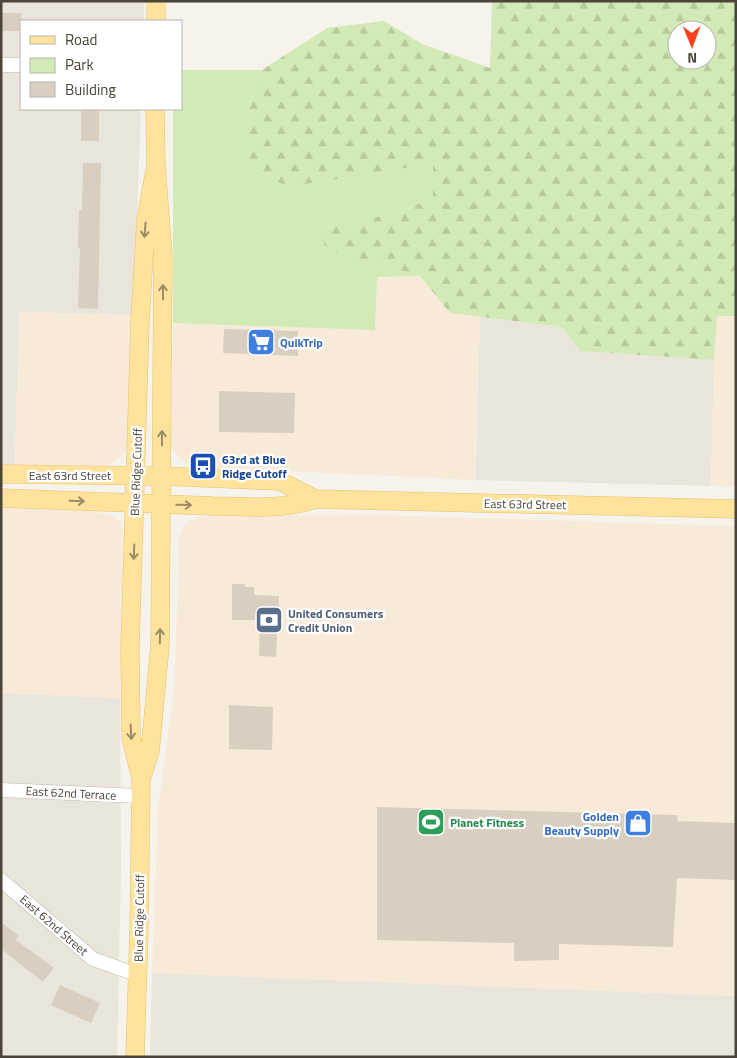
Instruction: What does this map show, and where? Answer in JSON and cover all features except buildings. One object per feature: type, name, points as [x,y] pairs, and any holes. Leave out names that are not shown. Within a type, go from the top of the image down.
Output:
[{"type":"main road","points":[[156,1],[156,20]]},
{"type":"main road","name":"Blue Ridge Cutoff","points":[[141,788],[150,752],[160,645],[163,256],[156,165],[155,110]]},
{"type":"main road","name":"Blue Ridge Cutoff","points":[[135,1057],[141,788],[131,737],[130,648],[140,322],[146,218],[156,165]]},
{"type":"main road","name":"East 63rd Street","points":[[1,474],[136,475],[280,481],[315,500]]},
{"type":"main road","name":"East 63rd Street","points":[[1,498],[162,505],[280,507],[315,500],[736,509]]},
{"type":"street","points":[[1,65],[20,65]]},
{"type":"street","name":"East 62nd Terrace","points":[[1,790],[141,788]]},
{"type":"street","name":"East 62nd Street","points":[[1,880],[93,960],[138,975]]},
{"type":"shaded area","points":[[1,1],[144,1],[144,20],[20,20],[20,110],[141,110],[133,315],[19,312],[15,465],[1,465]]},
{"type":"shaded area","points":[[420,276],[450,313],[480,317],[474,480],[199,467],[189,465],[179,458],[171,448],[173,323],[375,330],[377,277]]},
{"type":"shaded area","points":[[19,312],[133,315],[128,439],[125,453],[117,460],[108,465],[15,465]]},
{"type":"shaded area","points":[[717,316],[736,316],[736,487],[711,486]]},
{"type":"shaded area","points":[[480,317],[562,327],[580,351],[714,360],[711,486],[475,480]]},
{"type":"shaded area","points":[[1,507],[91,511],[110,515],[120,521],[123,536],[120,698],[1,693]]},
{"type":"shaded area","points":[[382,515],[736,526],[736,996],[152,973],[158,811],[175,681],[179,536],[185,524],[198,517],[214,516]]},
{"type":"shaded area","points":[[1,693],[120,698],[121,868],[117,1057],[1,1057]]},
{"type":"shaded area","points":[[152,973],[736,996],[736,1057],[150,1057]]},
{"type":"green space","points":[[492,1],[736,1],[736,316],[717,316],[714,360],[580,351],[562,327],[450,313],[420,276],[326,250],[320,229],[383,216],[433,199],[433,162],[391,171],[287,187],[251,167],[243,118],[262,70],[327,28],[384,21],[422,44],[490,68]]},
{"type":"green space","points":[[182,70],[262,70],[243,118],[251,167],[287,187],[391,171],[433,161],[433,199],[383,216],[327,250],[420,276],[377,277],[375,330],[173,323],[173,110],[182,110]]},
{"type":"place","name":"QuikTrip","points":[[261,342]]},
{"type":"place","name":"63rd at Blue Ridge Cutoff","points":[[203,466]]},
{"type":"place","name":"United Consumers Credit Union","points":[[269,620]]},
{"type":"place","name":"Planet Fitness","points":[[431,822]]},
{"type":"place","name":"Golden Beauty Supply","points":[[638,823]]}]
